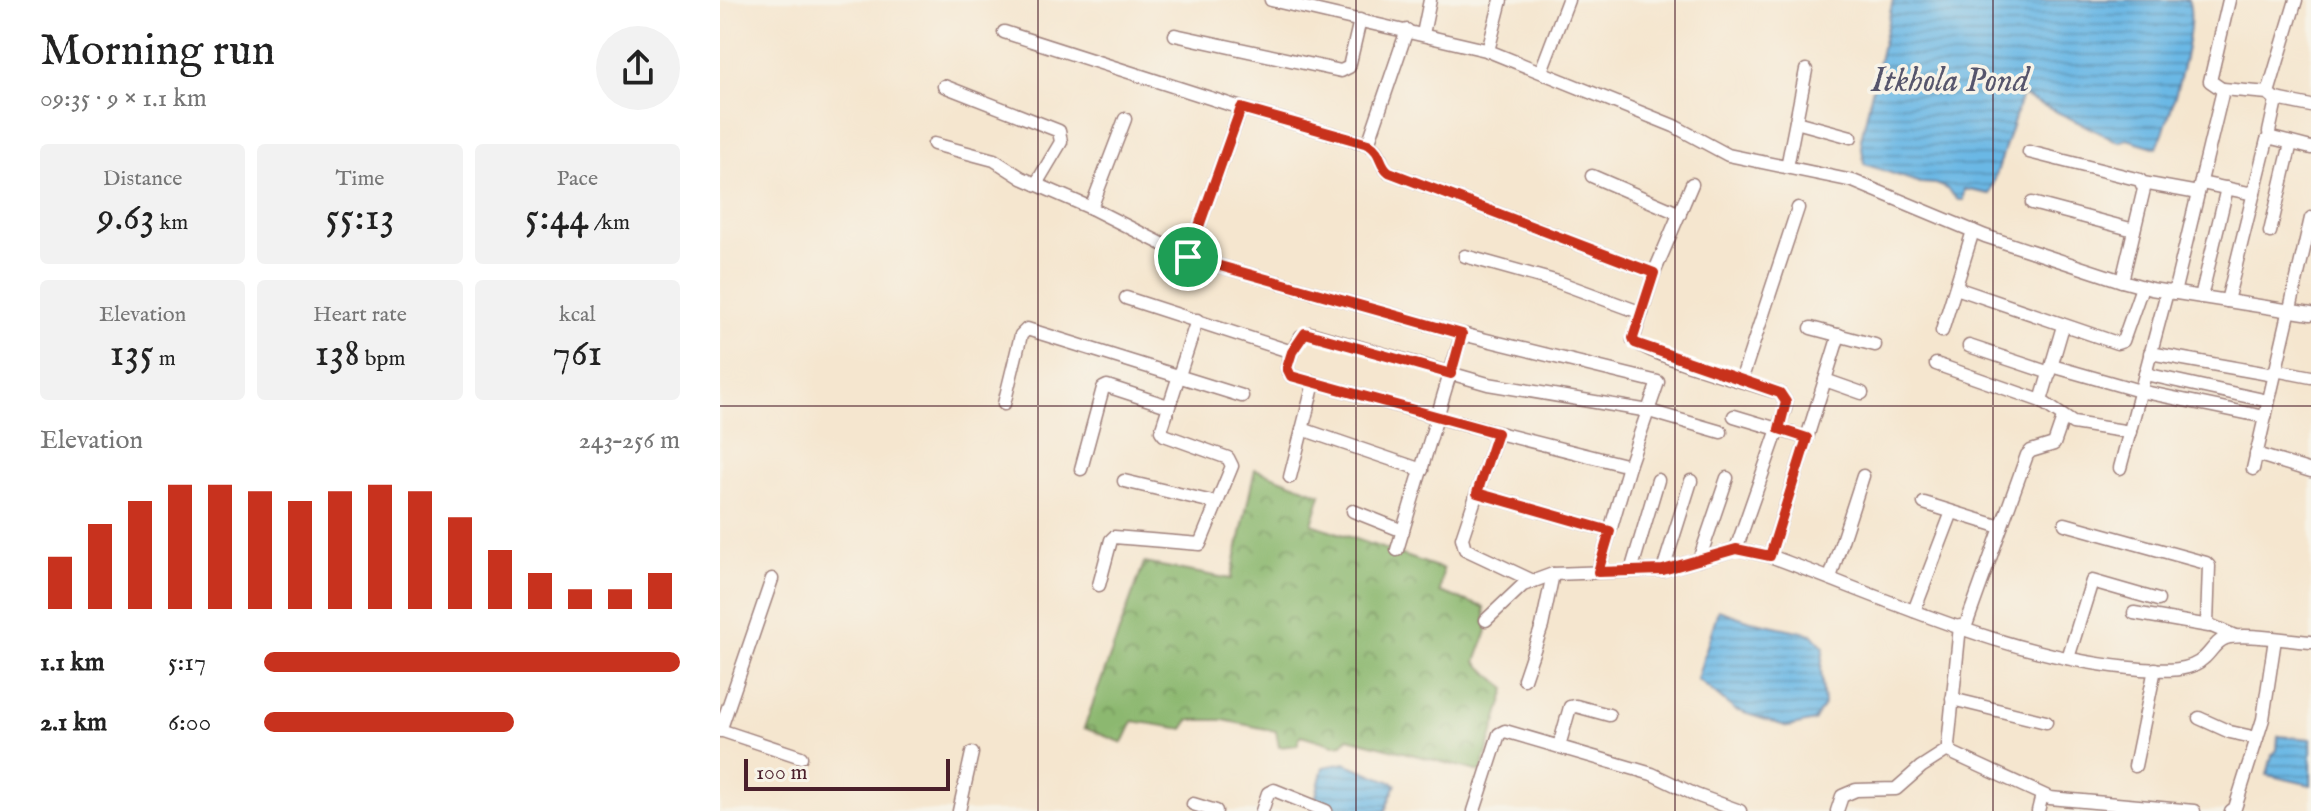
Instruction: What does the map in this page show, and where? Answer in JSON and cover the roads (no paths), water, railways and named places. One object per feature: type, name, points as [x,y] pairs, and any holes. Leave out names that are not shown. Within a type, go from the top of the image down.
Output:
[{"type":"street","points":[[1271,0],[1488,51],[1674,126],[1728,155],[1853,181],[1973,231],[2122,281],[2170,292],[2311,314]]},
{"type":"street","points":[[1423,34],[1430,0]]},
{"type":"street","points":[[1488,51],[1501,0]]},
{"type":"street","points":[[1541,71],[1568,0]]},
{"type":"street","points":[[2229,0],[2210,81],[2223,89],[2272,96],[2311,106]]},
{"type":"street","points":[[2270,139],[2272,96],[2296,0]]},
{"type":"street","points":[[1175,35],[1341,71],[1349,67],[1360,20]]},
{"type":"street","points":[[1368,144],[1407,30]]},
{"type":"street","points":[[1004,32],[1241,108],[1368,144],[1380,152],[1383,167],[1389,172],[1654,273]]},
{"type":"street","points":[[1787,167],[1806,70]]},
{"type":"street","points":[[944,86],[1059,131],[1061,142],[1036,184]]},
{"type":"street","points":[[2120,468],[2150,353],[2200,188],[2223,89]]},
{"type":"street","points":[[1188,257],[1241,108]]},
{"type":"street","points":[[1091,208],[1125,119]]},
{"type":"street","points":[[1796,122],[1851,137]]},
{"type":"street","points":[[2270,139],[2311,148]]},
{"type":"street","points":[[2227,301],[2267,140],[2270,139]]},
{"type":"street","points":[[2270,232],[2291,143]]},
{"type":"street","points":[[934,144],[994,160],[1036,184],[1188,257],[1462,334],[1658,382]]},
{"type":"street","points":[[2029,152],[2143,183],[2227,188],[2254,194]]},
{"type":"street","points":[[1592,176],[1680,214]]},
{"type":"street","points":[[2122,281],[2143,183]]},
{"type":"street","points":[[1692,184],[1654,273],[1633,341],[1669,357],[1780,393],[1784,397],[1785,409],[1779,429],[1736,549]]},
{"type":"street","points":[[2201,297],[2227,188]]},
{"type":"street","points":[[2032,203],[2134,230]]},
{"type":"street","points":[[1741,381],[1798,208]]},
{"type":"street","points":[[2253,469],[2311,222]]},
{"type":"street","points":[[1942,331],[1973,231]]},
{"type":"street","points":[[1465,256],[1558,282],[1642,313]]},
{"type":"street","points":[[1956,288],[2112,342],[2123,341],[2142,287]]},
{"type":"street","points":[[1126,298],[1292,352]]},
{"type":"street","points":[[1099,585],[1112,538],[1118,536],[1198,546],[1217,503],[1231,462],[1228,458],[1164,435],[1161,427],[1197,320]]},
{"type":"street","points":[[2041,401],[2063,326]]},
{"type":"street","points":[[1811,328],[1875,345]]},
{"type":"street","points":[[1004,404],[1021,335],[1025,330],[1044,333],[1242,396]]},
{"type":"street","points":[[1629,466],[1314,383],[1288,372],[1292,352],[1301,336],[1310,333],[1488,384],[1649,411],[1721,432]]},
{"type":"street","points":[[1397,550],[1462,334]]},
{"type":"street","points":[[1770,556],[1839,335]]},
{"type":"street","points":[[1969,346],[2140,391],[2265,417]]},
{"type":"street","points":[[2150,353],[2311,377]]},
{"type":"street","points":[[1598,572],[1629,466],[1669,357]]},
{"type":"street","points":[[1936,364],[2041,401],[2076,424],[2130,432]]},
{"type":"street","points":[[2145,374],[2268,401]]},
{"type":"street","points":[[1825,380],[1862,393]]},
{"type":"street","points":[[1290,477],[1314,383]]},
{"type":"street","points":[[1081,469],[1103,388],[1107,386],[1168,406]]},
{"type":"street","points":[[1734,416],[1807,438]]},
{"type":"street","points":[[2063,418],[2054,444],[2027,455],[1963,627],[1952,699],[1949,749],[1953,754],[2042,795],[2061,800],[2194,811]]},
{"type":"street","points":[[1302,429],[1422,470]]},
{"type":"street","points":[[1497,433],[1462,538],[1463,547],[1531,580]]},
{"type":"street","points":[[2256,454],[2311,471]]},
{"type":"street","points":[[1830,578],[1863,476]]},
{"type":"street","points":[[1699,560],[1727,478]]},
{"type":"street","points":[[1631,571],[1658,480]]},
{"type":"street","points":[[1124,481],[1217,503]]},
{"type":"street","points":[[1663,570],[1691,481]]},
{"type":"street","points":[[1477,493],[1610,531]]},
{"type":"street","points":[[1924,503],[2001,527]]},
{"type":"street","points":[[1353,511],[1403,531]]},
{"type":"street","points":[[1914,611],[1952,512]]},
{"type":"street","points":[[2065,524],[2206,563],[2209,566],[2206,621],[2209,626]]},
{"type":"street","points":[[1486,620],[1515,590],[1531,580],[1553,574],[1663,570],[1736,549],[1770,556],[1914,611],[2068,658],[2155,669],[2194,666],[2218,642],[2235,636]]},
{"type":"street","points":[[1524,679],[1542,626],[1553,574]]},
{"type":"street","points":[[772,579],[720,730],[801,757]]},
{"type":"street","points":[[2068,658],[2092,581],[2158,600]]},
{"type":"street","points":[[2134,613],[2209,626],[2235,636],[2311,642]]},
{"type":"street","points":[[2231,811],[2235,808],[2257,738],[2275,639]]},
{"type":"street","points":[[2135,766],[2155,669]]},
{"type":"street","points":[[1952,699],[2046,722]]},
{"type":"street","points":[[1559,746],[1570,707],[1609,715]]},
{"type":"street","points":[[2199,718],[2230,732],[2257,738]]},
{"type":"street","points":[[1474,811],[1501,732],[1508,731],[1652,774],[1740,811]]},
{"type":"street","points":[[1837,811],[1842,796],[1856,790],[1896,789],[1921,767],[1949,749]]},
{"type":"street","points":[[959,811],[972,753]]},
{"type":"street","points":[[1262,811],[1268,793],[1274,790],[1320,810]]},
{"type":"street","points":[[2038,811],[2042,795]]},
{"type":"street","points":[[1193,804],[1216,811]]},
{"type":"water","name":"Itkhola Pond","points":[[1893,0],[2188,0],[2190,13],[2186,51],[2157,148],[2127,139],[2119,142],[2022,95],[1990,194],[1964,189],[1963,200],[1958,200],[1946,188],[1936,184],[1920,183],[1864,164],[1861,139]]},
{"type":"water","points":[[1718,610],[1751,621],[1812,634],[1824,647],[1821,669],[1824,705],[1814,721],[1788,727],[1735,710],[1697,679]]},
{"type":"water","points":[[2278,736],[2311,739],[2311,785],[2267,775],[2272,755],[2277,750]]},
{"type":"water","points":[[1345,763],[1396,784],[1385,811],[1343,811],[1315,800],[1323,767]]}]
